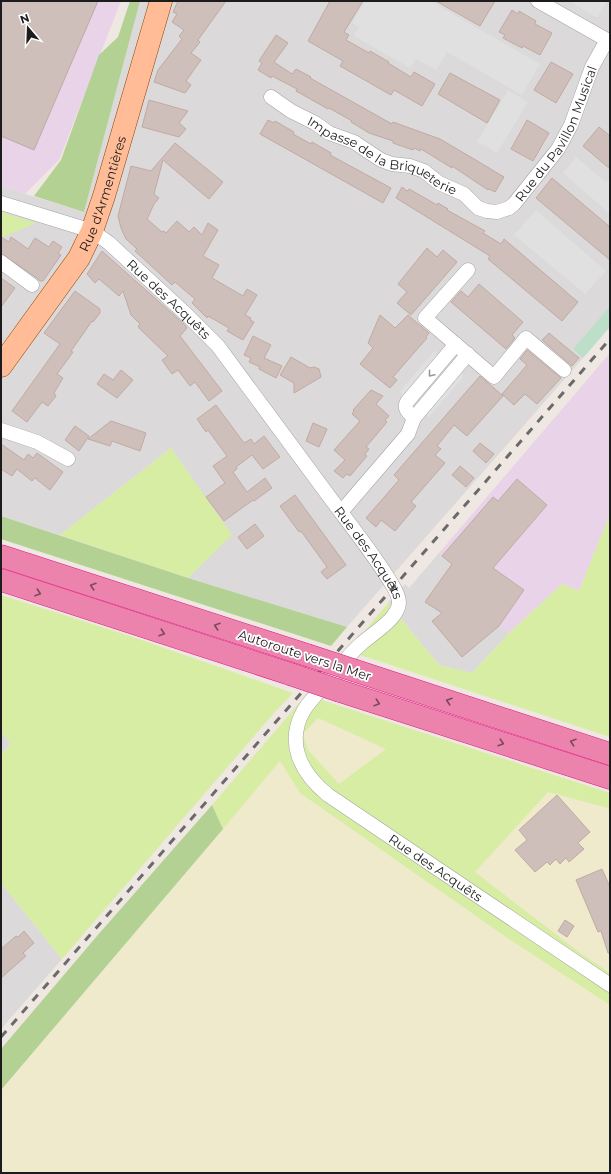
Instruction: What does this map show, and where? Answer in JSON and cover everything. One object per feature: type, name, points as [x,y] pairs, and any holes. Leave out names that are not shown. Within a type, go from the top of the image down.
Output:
[{"type":"highway","name":"Autoroute vers la Mer","points":[[1,556],[610,754]]},
{"type":"highway","points":[[1,580],[610,778]]},
{"type":"main road","name":"Rue d'Armentières","points":[[1,366],[79,258],[92,231],[104,196],[161,1]]},
{"type":"street","name":"Rue du Pavillon Musical","points":[[492,212],[503,211],[514,204],[554,156],[571,125],[592,67],[607,40],[538,1]]},
{"type":"street","name":"Impasse de la Briqueterie","points":[[271,97],[291,111],[316,123],[329,133],[354,142],[381,160],[392,164],[410,166],[424,171],[439,183],[464,194],[478,208],[492,212]]},
{"type":"street","name":"Rue des Acquêts","points":[[1,203],[92,231],[109,243],[187,315],[218,346],[394,586],[399,598],[397,612],[356,649],[303,712],[297,728],[296,739],[298,757],[304,770],[314,783],[328,795],[610,985]]},
{"type":"street","points":[[1,262],[32,285]]},
{"type":"street","points":[[468,270],[426,318],[494,377],[526,338],[564,370]]},
{"type":"street","points":[[414,418],[406,410],[406,404],[456,344]]},
{"type":"street","points":[[341,512],[408,434],[414,418],[468,354]]},
{"type":"street","points":[[1,430],[36,442],[68,459]]},
{"type":"shaded area","points":[[1,1],[121,1],[59,160],[25,194],[1,186]]},
{"type":"shaded area","points":[[140,1],[610,1],[610,306],[573,349],[583,358],[347,627],[188,578],[231,535],[171,448],[60,535],[1,516],[1,186],[84,212]]},
{"type":"shaded area","points":[[365,1],[430,1],[540,64],[522,95],[447,52],[436,70],[416,59],[410,68],[354,36],[359,27],[352,23]]},
{"type":"shaded area","points":[[569,1],[607,1],[597,18]]},
{"type":"shaded area","points":[[508,90],[528,102],[497,153],[477,142]]},
{"type":"shaded area","points":[[576,157],[606,182],[610,178],[610,214],[563,173]]},
{"type":"shaded area","points":[[536,210],[606,271],[585,294],[514,235]]},
{"type":"shaded area","points":[[435,350],[439,360],[403,401],[400,391]]},
{"type":"shaded area","points":[[610,353],[610,514],[579,591],[562,584],[509,633],[468,605],[452,564],[439,553]]},
{"type":"shaded area","points":[[461,368],[463,378],[428,418],[426,409]]},
{"type":"shaded area","points":[[439,553],[452,564],[468,605],[509,633],[472,673],[439,665],[388,603],[405,584],[409,588]]},
{"type":"shaded area","points":[[318,718],[387,749],[339,784],[308,750],[303,734]]},
{"type":"shaded area","points":[[1,732],[11,744],[1,754]]},
{"type":"shaded area","points":[[280,761],[300,793],[509,939],[610,1005],[610,1173],[1,1173],[1,1090]]},
{"type":"shaded area","points":[[548,792],[608,808],[610,814],[610,973],[579,952],[475,872]]},
{"type":"shaded area","points":[[1,883],[62,959],[1,1029]]},
{"type":"green space","points":[[130,1],[140,1],[84,212],[34,196],[61,160],[99,55],[118,37]]},
{"type":"green space","points":[[1,212],[36,223],[3,237],[1,236]]},
{"type":"green space","points":[[610,306],[610,327],[583,358],[573,349]]},
{"type":"green space","points":[[171,448],[232,535],[188,578],[60,535]]},
{"type":"green space","points":[[610,514],[610,737],[348,651],[388,603],[439,665],[472,673],[509,633],[562,584],[579,591]]},
{"type":"green space","points":[[1,516],[188,578],[347,627],[331,646],[1,539]]},
{"type":"green space","points":[[1,595],[130,636],[293,693],[62,959],[1,883],[1,754],[11,744],[1,732]]},
{"type":"green space","points":[[306,695],[610,793],[610,814],[608,808],[548,792],[475,872],[579,952],[610,973],[610,1005],[509,939],[300,793],[280,761],[223,829],[212,805]],"holes":[[[318,718],[386,749],[339,784],[308,750],[303,734]]]},
{"type":"green space","points":[[212,805],[223,829],[1,1090],[1,1049],[97,936]]},
{"type":"building","points":[[1,1],[98,1],[34,150],[1,136]]},
{"type":"building","points":[[178,1],[226,1],[198,40],[200,42],[191,53],[201,60],[186,81],[191,85],[185,93],[154,82],[158,70],[182,39],[179,36],[184,30],[172,22],[177,14],[173,12]]},
{"type":"building","points":[[330,1],[363,1],[344,32],[349,35],[346,40],[369,53],[370,51],[411,77],[414,72],[435,84],[422,106],[394,90],[391,95],[340,66],[343,61],[308,41]]},
{"type":"building","points":[[436,1],[495,1],[480,26]]},
{"type":"building","points":[[512,10],[518,14],[519,11],[536,21],[535,24],[552,33],[540,55],[503,38],[505,35],[499,32]]},
{"type":"building","points":[[276,35],[288,43],[274,62],[292,74],[296,69],[392,124],[393,122],[440,139],[474,159],[504,177],[495,192],[489,189],[488,190],[452,166],[452,168],[421,149],[420,151],[414,148],[413,150],[369,133],[351,122],[352,121],[296,91],[297,89],[272,76],[271,78],[258,70],[262,63],[259,61]]},
{"type":"building","points":[[551,62],[573,74],[556,103],[534,90]]},
{"type":"building","points":[[450,73],[500,100],[487,123],[438,94]]},
{"type":"building","points":[[149,100],[188,111],[179,123],[186,129],[179,137],[142,127]]},
{"type":"building","points":[[268,120],[274,123],[275,121],[294,132],[293,134],[311,144],[312,142],[331,153],[330,155],[391,188],[383,203],[260,134]]},
{"type":"building","points":[[527,120],[549,133],[533,161],[511,149]]},
{"type":"building","points":[[599,127],[610,136],[610,169],[583,146]]},
{"type":"building","points":[[175,143],[223,182],[209,199],[163,160],[154,194],[159,198],[154,204],[147,219],[162,232],[164,231],[166,233],[177,221],[189,232],[194,227],[202,235],[208,223],[218,230],[203,256],[219,265],[212,278],[243,296],[247,289],[257,295],[245,315],[251,318],[250,320],[254,322],[243,340],[227,331],[229,328],[208,316],[207,318],[192,303],[195,299],[175,282],[172,285],[135,251],[137,249],[126,239],[121,228],[118,216],[131,166],[151,171]]},
{"type":"building","points":[[552,178],[610,227],[610,260],[536,198]]},
{"type":"building","points":[[402,187],[407,191],[409,189],[437,205],[438,203],[448,209],[447,210],[485,231],[483,233],[501,244],[504,239],[578,302],[562,321],[488,259],[490,256],[396,198]]},
{"type":"building","points":[[1,237],[9,242],[11,237],[28,249],[35,238],[49,247],[53,241],[62,247],[58,253],[61,255],[43,281],[40,281],[1,253]]},
{"type":"building","points":[[427,248],[437,257],[443,250],[457,262],[411,315],[397,303],[407,292],[398,284]]},
{"type":"building","points":[[102,251],[184,324],[187,328],[180,336],[222,391],[209,401],[195,382],[190,386],[178,370],[172,374],[162,360],[168,356],[140,329],[138,326],[140,324],[131,315],[123,291],[119,296],[99,279],[95,283],[87,274]]},
{"type":"building","points":[[1,278],[15,288],[1,307]]},
{"type":"building","points":[[479,284],[523,322],[512,335],[515,338],[506,349],[451,302],[461,291],[468,297]]},
{"type":"building","points":[[75,291],[100,309],[100,313],[93,322],[92,321],[71,351],[73,352],[57,374],[63,378],[54,393],[56,396],[48,406],[42,402],[27,422],[12,411],[60,344],[44,333]]},
{"type":"building","points":[[380,315],[395,328],[408,315],[429,333],[426,337],[427,338],[393,377],[397,380],[390,388],[360,364],[373,348],[368,343]]},
{"type":"building","points":[[549,333],[579,358],[572,366],[542,340]]},
{"type":"building","points":[[253,336],[271,345],[264,358],[282,366],[276,378],[259,369],[260,367],[249,362],[251,358],[244,355]]},
{"type":"building","points":[[527,350],[561,378],[537,404],[525,394],[514,405],[502,394],[527,365],[520,359]]},
{"type":"building","points":[[291,357],[310,368],[314,367],[319,369],[321,377],[294,393],[294,383],[280,375]]},
{"type":"building","points":[[121,370],[133,380],[117,398],[97,384],[104,374],[113,380]]},
{"type":"building","points":[[480,376],[503,396],[467,436],[454,425],[437,446],[441,449],[435,455],[445,463],[411,502],[416,506],[395,531],[381,520],[376,527],[366,518],[399,480],[394,475]]},
{"type":"building","points":[[371,390],[383,396],[376,404],[389,416],[385,420],[387,422],[366,447],[369,449],[365,454],[367,456],[350,476],[347,474],[343,478],[334,471],[345,460],[334,450],[360,421],[352,414],[354,411],[353,410]]},
{"type":"building","points":[[216,405],[244,443],[251,439],[254,444],[264,436],[280,457],[263,469],[252,455],[236,467],[237,469],[233,472],[247,492],[265,478],[272,488],[224,521],[206,497],[225,483],[213,466],[227,456],[208,430],[206,432],[197,419]]},
{"type":"building","points":[[111,421],[146,433],[140,451],[112,441],[110,446],[88,439]]},
{"type":"building","points":[[313,423],[327,429],[319,447],[306,441]]},
{"type":"building","points":[[75,426],[89,436],[79,451],[65,440]]},
{"type":"building","points":[[480,443],[494,454],[486,463],[473,451]]},
{"type":"building","points":[[1,444],[24,460],[28,454],[33,458],[37,453],[63,472],[50,490],[35,478],[32,481],[17,469],[12,476],[1,469]]},
{"type":"building","points":[[460,466],[474,478],[466,487],[452,475]]},
{"type":"building","points":[[517,479],[547,505],[493,568],[524,590],[499,626],[462,657],[432,621],[442,613],[425,602],[452,564],[442,556],[493,497],[498,501]]},
{"type":"building","points":[[295,495],[346,565],[327,579],[321,572],[327,567],[301,531],[299,532],[280,506]]},
{"type":"building","points":[[255,524],[264,536],[247,549],[238,537]]},
{"type":"building","points":[[557,795],[590,832],[578,843],[584,849],[569,862],[566,858],[560,864],[556,859],[550,865],[547,862],[535,872],[515,850],[527,840],[519,830]]},
{"type":"building","points":[[602,869],[610,887],[610,953],[608,953],[601,931],[598,932],[576,880]]},
{"type":"building","points":[[565,920],[574,926],[567,937],[558,931]]},
{"type":"building","points":[[24,931],[34,943],[23,953],[26,956],[1,978],[1,949]]},
{"type":"railway","points":[[1,1037],[610,339]]}]
